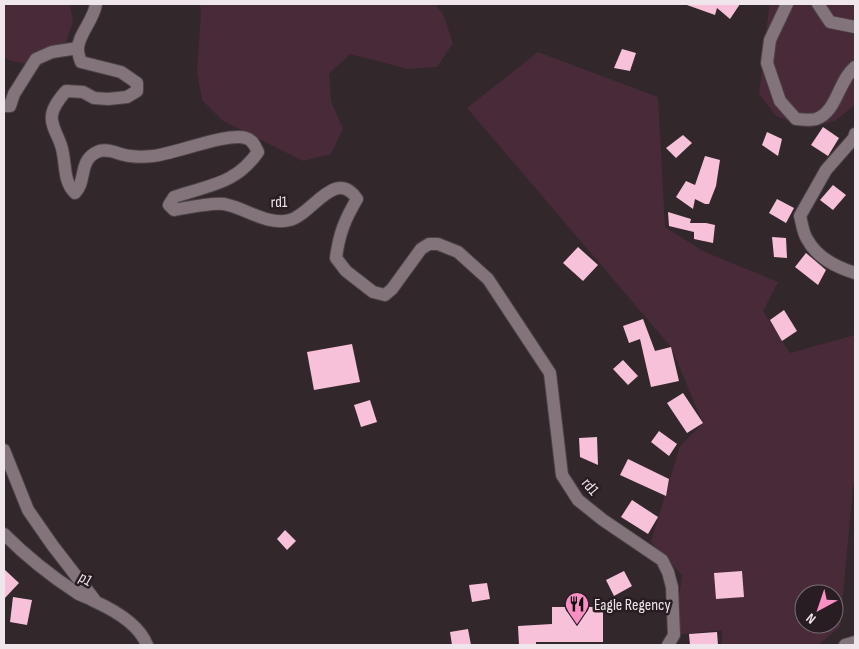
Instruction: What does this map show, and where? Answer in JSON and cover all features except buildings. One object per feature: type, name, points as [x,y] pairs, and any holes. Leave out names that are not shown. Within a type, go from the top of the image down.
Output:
[{"type":"street","points":[[4,106],[10,106],[14,94],[36,59],[52,52],[78,48],[82,36],[95,13],[96,4]]},
{"type":"street","points":[[787,4],[770,40],[767,63],[780,101],[796,119],[814,120],[826,114],[848,73],[855,68]]},
{"type":"street","points":[[818,4],[830,22],[855,27]]},
{"type":"street","name":"rd1","points":[[78,48],[81,62],[90,66],[121,72],[138,83],[137,91],[127,97],[94,98],[83,92],[66,91],[58,101],[52,115],[54,127],[62,149],[69,188],[75,193],[80,187],[85,164],[90,155],[98,151],[102,150],[129,156],[152,156],[221,140],[245,137],[252,141],[258,152],[239,173],[209,187],[174,197],[169,205],[174,210],[222,204],[241,209],[254,216],[273,220],[291,220],[335,188],[344,188],[353,192],[357,199],[347,216],[338,239],[336,258],[346,271],[373,292],[386,295],[421,250],[430,244],[438,244],[458,252],[488,278],[550,373],[562,475],[578,500],[603,520],[662,560],[668,572],[672,587],[674,635],[668,645]]},
{"type":"street","points":[[855,134],[854,138],[826,170],[800,216],[806,238],[816,252],[836,267],[855,273]]},
{"type":"street","points":[[4,450],[28,510],[52,546],[95,601]]},
{"type":"street","name":"p1","points":[[6,536],[56,578],[79,594],[95,601],[127,621],[137,630],[147,645]]},
{"type":"street","points":[[845,645],[855,642]]},
{"type":"shaded area","points":[[4,4],[70,4],[73,22],[64,48],[41,66],[11,61],[4,57]]},
{"type":"shaded area","points":[[200,4],[435,4],[443,14],[453,43],[437,67],[408,69],[350,54],[329,74],[331,101],[343,129],[331,154],[303,161],[223,121],[202,100],[197,72]]},
{"type":"shaded area","points":[[770,4],[855,4],[855,105],[835,121],[808,128],[776,116],[759,94]]},
{"type":"shaded area","points":[[538,52],[658,97],[665,227],[703,251],[778,282],[763,311],[790,353],[855,335],[855,482],[844,584],[794,584],[794,634],[831,634],[818,645],[722,645],[722,630],[674,635],[682,575],[651,542],[680,446],[703,423],[671,347],[467,108]]},
{"type":"place","name":"Eagle Regency","points":[[577,625]]}]
